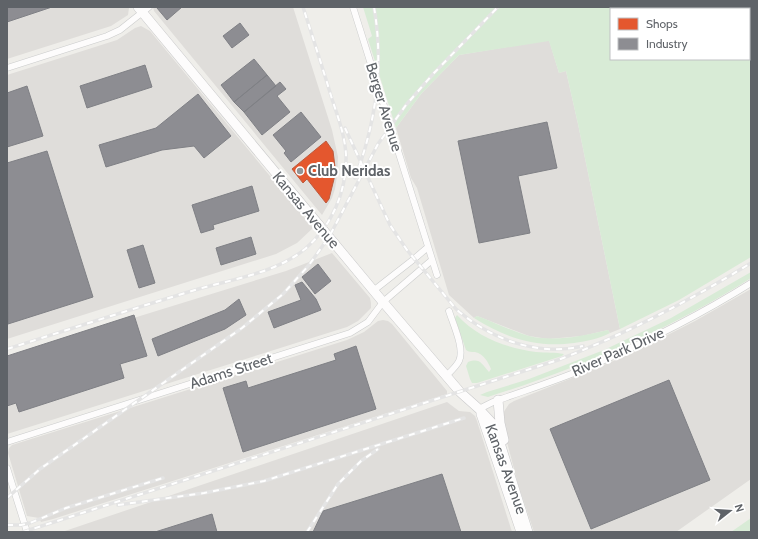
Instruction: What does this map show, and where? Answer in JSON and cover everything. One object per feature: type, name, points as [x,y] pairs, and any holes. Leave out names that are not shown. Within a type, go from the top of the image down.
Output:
[{"type":"main road","name":"Kansas Avenue","points":[[143,9],[373,291],[463,395],[493,424],[512,481],[513,498],[521,532]]},
{"type":"main road","points":[[498,400],[500,423],[509,460],[512,481]]},
{"type":"main road","name":"Kansas Avenue","points":[[479,409],[513,498],[528,532]]},
{"type":"street","name":"Berger Avenue","points":[[353,7],[437,275]]},
{"type":"street","points":[[7,68],[107,36],[120,30],[143,9]]},
{"type":"street","points":[[373,291],[428,246]]},
{"type":"street","name":"Adams Street","points":[[7,442],[350,333],[368,322],[383,302],[432,260]]},
{"type":"street","name":"River Park Drive","points":[[479,409],[498,400],[589,367],[641,344],[751,283]]},
{"type":"street","points":[[446,376],[460,360],[461,351],[449,311]]},
{"type":"street","points":[[7,468],[27,532]]},
{"type":"shaded area","points":[[7,7],[129,8],[128,15],[111,26],[7,59]]},
{"type":"shaded area","points":[[153,7],[293,7],[332,130],[338,157],[335,189],[332,198],[322,215],[154,11]]},
{"type":"shaded area","points":[[141,26],[150,31],[313,228],[297,243],[276,254],[7,339],[7,75],[117,40],[135,28]]},
{"type":"shaded area","points":[[549,40],[559,73],[566,71],[578,124],[620,329],[610,333],[608,330],[582,336],[548,339],[529,336],[477,316],[474,318],[449,295],[417,188],[411,178],[396,128],[421,94],[459,55]]},
{"type":"shaded area","points":[[332,253],[370,298],[371,308],[358,321],[347,327],[7,434],[7,357],[286,271]]},
{"type":"shaded area","points":[[751,289],[751,479],[676,532],[534,532],[518,484],[503,427],[503,413],[509,404],[630,354],[695,321]]},
{"type":"shaded area","points":[[383,320],[392,324],[447,391],[447,394],[53,519],[41,522],[39,518],[27,516],[8,453],[9,448],[12,445],[347,340],[364,332],[378,321]]},
{"type":"shaded area","points":[[447,402],[459,411],[470,412],[475,416],[512,532],[62,532]]},
{"type":"green space","points":[[363,7],[615,7],[620,8],[610,8],[610,60],[750,60],[751,56],[751,257],[679,300],[620,329],[566,71],[559,73],[549,41],[459,55],[421,94],[396,128],[368,39],[372,36]]},
{"type":"green space","points":[[751,272],[751,278],[720,297],[656,331],[623,346],[522,386],[488,397],[480,395],[529,379],[604,350],[671,318]]},
{"type":"green space","points":[[457,315],[474,330],[504,345],[536,352],[564,354],[562,356],[477,383],[472,383],[466,366],[468,362],[478,361],[489,372],[491,369],[483,356],[466,350],[455,318]]},
{"type":"green space","points":[[477,316],[522,334],[539,338],[569,338],[608,330],[610,333],[588,341],[574,343],[534,343],[498,331],[474,318]]},
{"type":"green space","points":[[751,518],[751,532],[731,532]]},
{"type":"building: Shops","points":[[326,141],[333,151],[335,167],[334,179],[329,199],[326,203],[307,179],[303,183],[292,169]]},
{"type":"building: Industry","points":[[7,7],[52,7],[7,22]]},
{"type":"building: Industry","points":[[182,7],[167,20],[157,8]]},
{"type":"building: Industry","points":[[240,23],[249,35],[232,48],[223,36]]},
{"type":"building: Industry","points":[[254,59],[267,75],[234,102],[221,85]]},
{"type":"building: Industry","points":[[145,65],[152,87],[87,108],[80,86]]},
{"type":"building: Industry","points":[[267,75],[276,86],[244,112],[234,102]]},
{"type":"building: Industry","points":[[280,82],[286,89],[277,96],[290,112],[262,135],[244,112]]},
{"type":"building: Industry","points":[[27,86],[43,136],[7,147],[7,93]]},
{"type":"building: Industry","points":[[198,94],[231,136],[204,158],[194,146],[162,150],[106,167],[99,145],[156,128]]},
{"type":"building: Industry","points":[[301,112],[321,137],[291,162],[284,153],[286,151],[273,135]]},
{"type":"building: Industry","points":[[547,122],[557,168],[518,176],[530,233],[479,243],[458,141]]},
{"type":"building: Industry","points":[[47,151],[93,297],[8,324],[7,163]]},
{"type":"building: Industry","points":[[252,186],[259,211],[213,225],[214,229],[201,233],[192,205]]},
{"type":"building: Industry","points":[[251,237],[256,254],[221,265],[216,248]]},
{"type":"building: Industry","points":[[143,245],[155,283],[139,288],[127,250]]},
{"type":"building: Industry","points":[[318,264],[331,281],[315,294],[302,277]]},
{"type":"building: Industry","points":[[302,282],[316,299],[321,310],[274,328],[268,312],[301,300],[295,285]]},
{"type":"building: Industry","points":[[239,299],[246,315],[225,329],[158,356],[152,339],[225,310]]},
{"type":"building: Industry","points":[[134,315],[147,356],[120,364],[124,378],[19,412],[16,403],[7,406],[7,356]]},
{"type":"building: Industry","points":[[356,346],[376,409],[243,452],[223,388],[246,381],[248,388],[336,360],[334,354]]},
{"type":"building: Industry","points":[[669,380],[710,480],[591,529],[550,429]]},
{"type":"building: Industry","points":[[442,474],[461,532],[313,532],[323,511]]},
{"type":"building: Industry","points":[[212,514],[217,532],[155,532]]},
{"type":"railway","points":[[7,349],[171,297],[252,275],[293,257],[315,240],[330,219],[341,194],[346,168],[346,155],[341,127],[303,7]]},
{"type":"railway","points":[[355,178],[368,136],[376,94],[378,50],[374,7]]},
{"type":"railway","points":[[7,498],[40,469],[242,328],[283,294],[309,265],[329,237],[378,144],[406,105],[434,73],[498,7]]},
{"type":"railway","points":[[345,128],[390,225],[407,250],[456,309],[469,320],[484,329],[515,343],[549,349],[566,349],[583,346]]},
{"type":"railway","points":[[23,532],[558,360],[633,328],[657,316],[704,291],[751,263]]},
{"type":"railway","points":[[118,505],[204,493],[264,481],[464,418]]},
{"type":"railway","points":[[307,532],[338,484],[361,461],[378,449]]},
{"type":"railway","points":[[7,525],[21,525],[30,523],[66,508],[163,478]]},
{"type":"place","name":"Club Neridas","points":[[300,171]]}]
